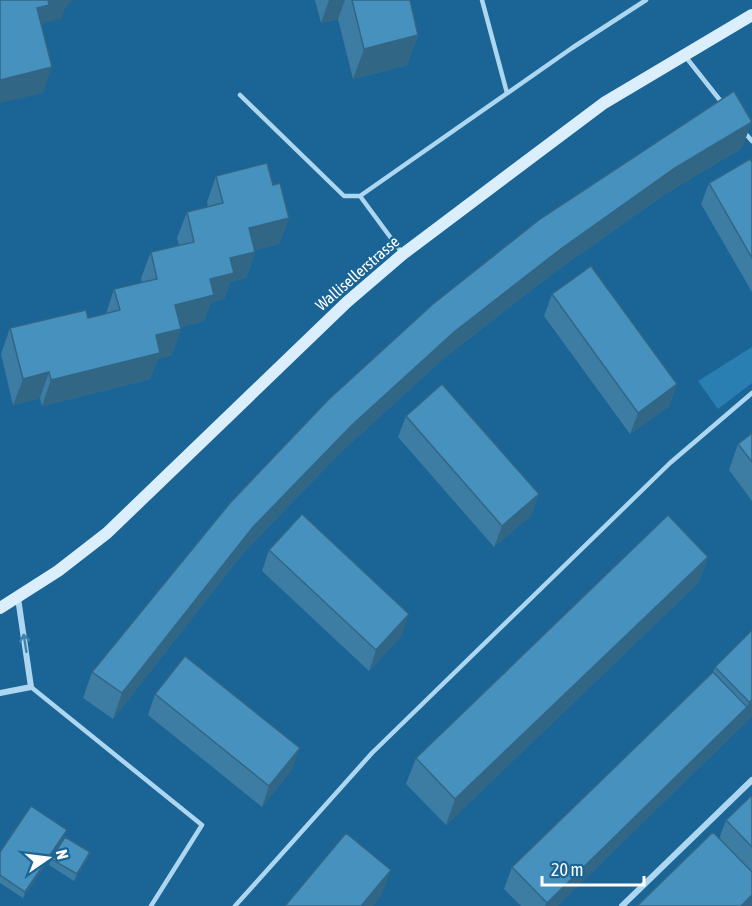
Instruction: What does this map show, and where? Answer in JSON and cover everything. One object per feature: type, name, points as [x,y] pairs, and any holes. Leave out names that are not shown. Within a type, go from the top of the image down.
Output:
[{"type":"main road","name":"Wallisellerstrasse","points":[[0,608],[58,571],[107,533],[347,302],[403,254],[604,103],[752,15]]},
{"type":"street","points":[[0,693],[31,687],[18,598]]},
{"type":"street","points":[[622,906],[752,780]]},
{"type":"lane","points":[[482,0],[507,93]]},
{"type":"lane","points":[[240,95],[344,196],[360,196],[507,93],[646,0]]},
{"type":"lane","points":[[684,54],[730,113]]},
{"type":"lane","points":[[737,123],[752,141]]},
{"type":"lane","points":[[360,196],[403,254]]},
{"type":"lane","points":[[235,906],[372,753],[670,463],[752,393]]},
{"type":"lane","points":[[31,687],[202,825],[151,906]]},
{"type":"shaded area","points":[[752,347],[752,383],[718,409],[698,381]]},
{"type":"building","points":[[0,0],[48,0],[49,5],[37,8],[52,67],[0,80]]},
{"type":"building","points":[[352,0],[410,0],[418,35],[364,49]]},
{"type":"building","points":[[734,91],[752,122],[675,168],[562,248],[454,332],[352,425],[253,527],[122,693],[92,672],[230,503],[328,400],[433,304],[540,219]]},
{"type":"building","points":[[750,159],[752,162],[752,258],[709,183]]},
{"type":"building","points":[[267,163],[273,185],[280,183],[289,218],[249,228],[255,252],[230,258],[234,273],[210,279],[214,295],[175,305],[181,329],[156,335],[160,353],[51,380],[49,372],[23,379],[10,328],[86,310],[88,318],[120,310],[114,289],[157,279],[151,252],[194,242],[187,212],[223,203],[216,176]]},
{"type":"building","points":[[591,266],[677,384],[638,413],[552,294]]},
{"type":"building","points":[[442,384],[539,494],[502,526],[406,416]]},
{"type":"building","points":[[752,433],[752,462],[738,444]]},
{"type":"building","points":[[302,514],[409,614],[376,650],[269,550]]},
{"type":"building","points":[[668,515],[708,557],[455,799],[416,758]]},
{"type":"building","points":[[752,630],[752,700],[749,702],[715,667]]},
{"type":"building","points":[[185,656],[300,748],[269,786],[155,694]]},
{"type":"building","points":[[713,672],[747,707],[547,903],[512,867]]},
{"type":"building","points":[[752,795],[752,847],[726,820]]},
{"type":"building","points":[[31,806],[67,830],[25,892],[0,875],[0,852]]},
{"type":"building","points":[[713,832],[752,872],[752,895],[741,906],[637,906]]},
{"type":"building","points":[[346,833],[391,870],[361,906],[285,906]]},
{"type":"building","points":[[65,837],[90,852],[77,874],[51,859]]}]
